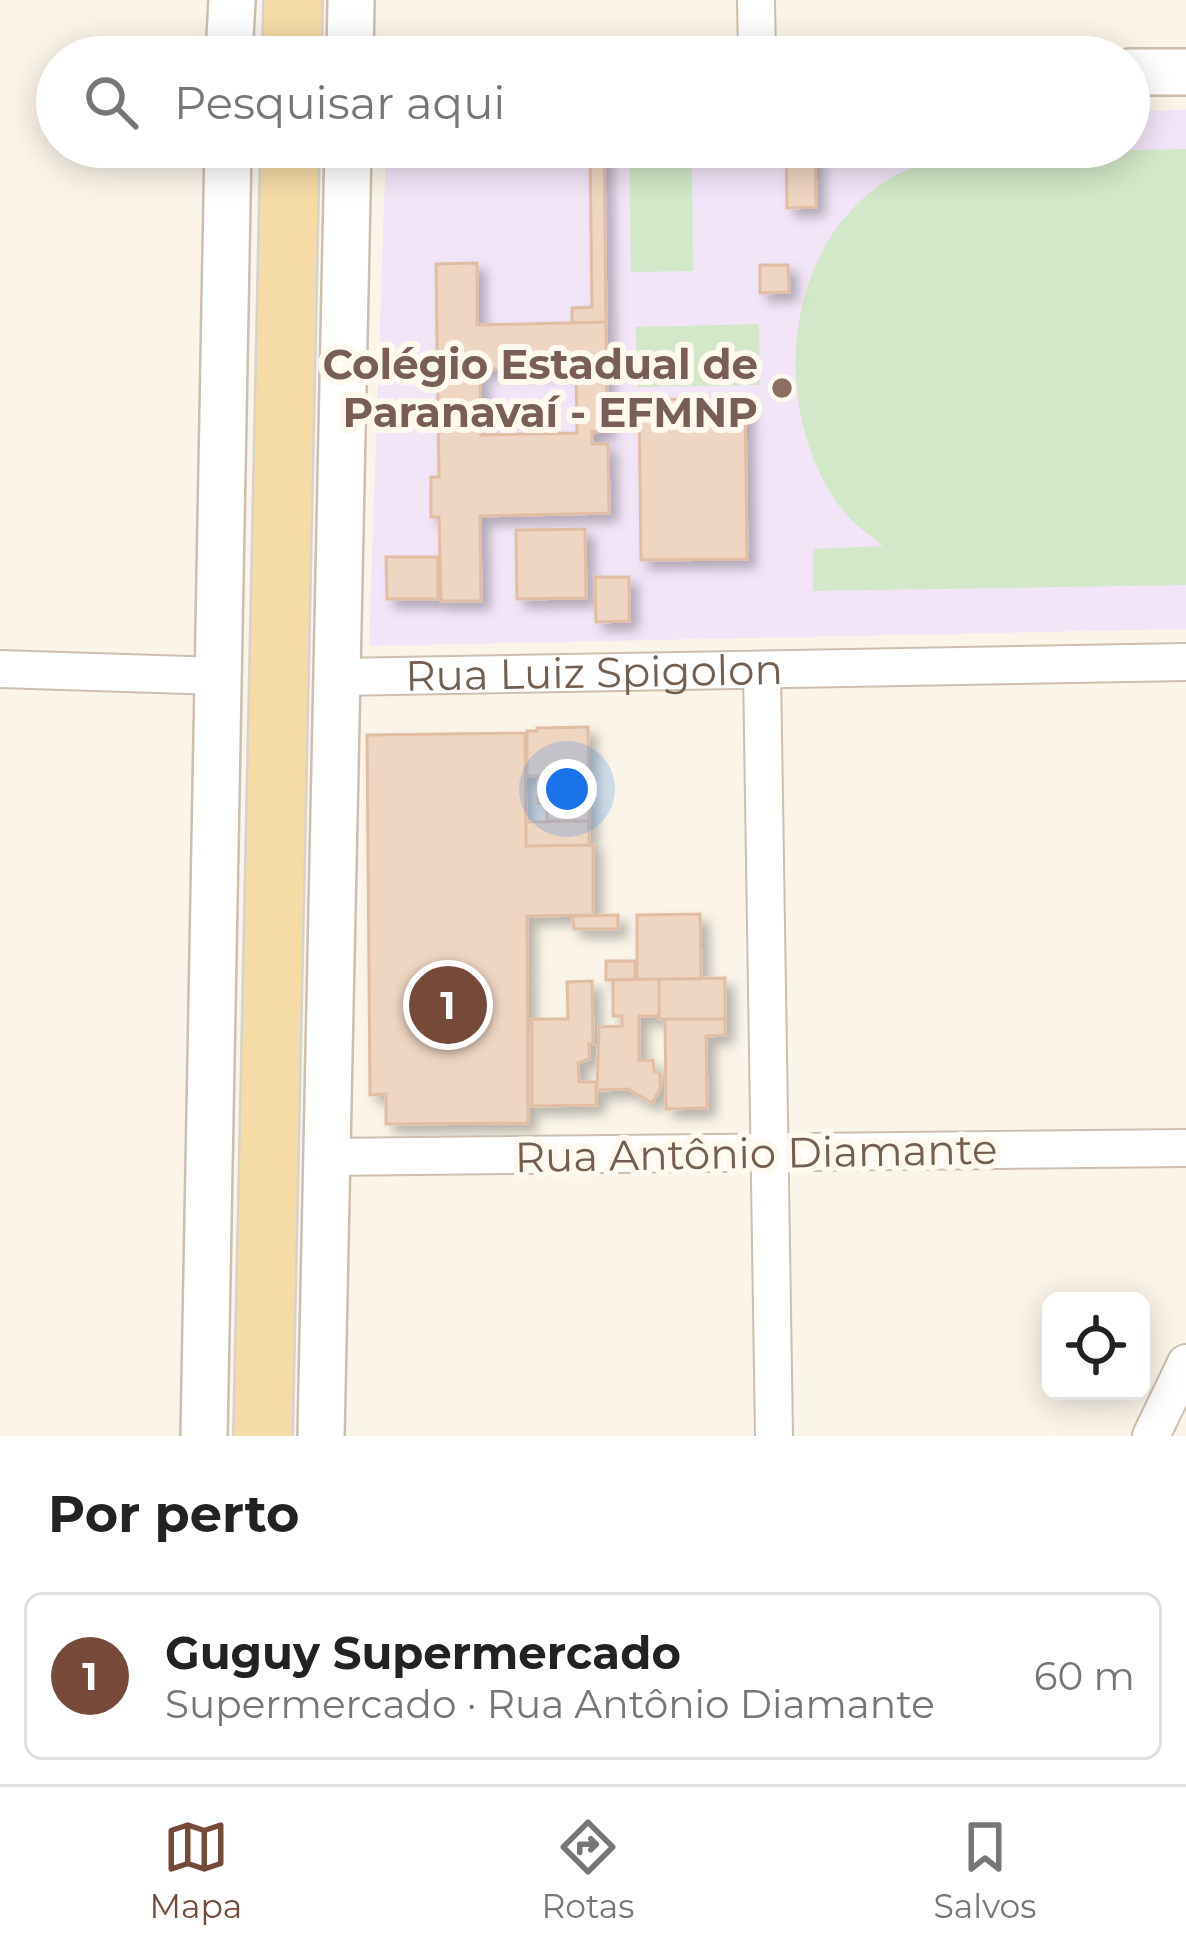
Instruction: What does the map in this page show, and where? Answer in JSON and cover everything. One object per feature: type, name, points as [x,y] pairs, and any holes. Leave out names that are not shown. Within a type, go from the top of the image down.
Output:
[{"type":"main road","points":[[263,1436],[290,168]]},
{"type":"street","points":[[231,36],[232,0]]},
{"type":"street","points":[[350,36],[351,0]]},
{"type":"street","points":[[756,0],[757,36]]},
{"type":"street","points":[[1150,72],[1186,71]]},
{"type":"street","points":[[204,1436],[228,168]]},
{"type":"street","points":[[321,1436],[348,168]]},
{"type":"street","name":"Rua Luiz Spigolon","points":[[0,669],[336,676],[1186,662]]},
{"type":"street","points":[[762,670],[774,1436]]},
{"type":"street","name":"Rua Antônio Diamante","points":[[326,1157],[1186,1148]]},
{"type":"street","points":[[1151,1436],[1186,1364]]},
{"type":"shaded area","name":"Colégio Estadual de Paranavaí - EFMNP","points":[[1186,110],[1186,629],[369,646],[385,168],[1150,168],[1150,111]]},
{"type":"green space","points":[[1186,149],[1186,585],[813,591],[813,549],[883,546],[837,503],[814,459],[800,410],[796,360],[801,310],[817,263],[842,221],[877,187],[913,168],[1150,168],[1150,150]]},
{"type":"green space","points":[[629,168],[692,168],[693,271],[631,272]]},
{"type":"green space","points":[[759,324],[760,385],[637,387],[636,327]]},
{"type":"building","points":[[590,168],[604,168],[606,322],[572,323],[572,308],[592,307]]},
{"type":"building","points":[[786,168],[815,168],[816,207],[787,208]]},
{"type":"building","points":[[477,263],[477,325],[606,322],[607,431],[592,432],[592,444],[608,444],[609,513],[480,516],[481,601],[441,601],[439,517],[431,517],[431,477],[439,477],[436,264]],"holes":[[[576,368],[577,433],[481,435],[480,369]]]},
{"type":"building","points":[[760,265],[788,265],[789,292],[760,293]]},
{"type":"building","points":[[745,398],[747,559],[641,560],[639,400]]},
{"type":"building","points":[[585,529],[586,598],[517,599],[516,530]]},
{"type":"building","points":[[386,557],[438,557],[438,599],[387,599]]},
{"type":"building","points":[[595,577],[629,577],[629,621],[596,622]]},
{"type":"building","points":[[588,727],[589,821],[547,821],[547,804],[538,804],[538,776],[527,776],[527,731]]},
{"type":"building","points":[[525,733],[526,846],[593,845],[593,915],[527,916],[528,1123],[386,1124],[386,1094],[370,1095],[367,735]]},
{"type":"building","points":[[589,821],[589,845],[526,846],[526,822]]},
{"type":"building","points":[[700,914],[701,979],[637,979],[637,915]]},
{"type":"building","points":[[618,915],[618,929],[574,929],[573,916]]},
{"type":"building","points":[[606,961],[635,961],[635,979],[606,980]]},
{"type":"building","points":[[725,978],[725,1019],[659,1019],[659,979]]},
{"type":"building","points":[[659,979],[659,1016],[639,1016],[639,1061],[653,1060],[660,1089],[652,1103],[628,1089],[597,1090],[599,1027],[622,1026],[622,1016],[613,1016],[613,980]]},
{"type":"building","points":[[592,981],[593,1044],[589,1044],[589,1059],[578,1063],[579,1082],[596,1082],[596,1105],[532,1106],[532,1019],[568,1019],[567,982]]},
{"type":"building","points":[[665,1019],[725,1019],[725,1035],[706,1036],[707,1108],[666,1109]]},
{"type":"place","name":"Colégio Estadual de Paranavaí - EFMNP","points":[[782,388]]},
{"type":"place","name":"Guguy Supermercado","points":[[448,1005]]}]
